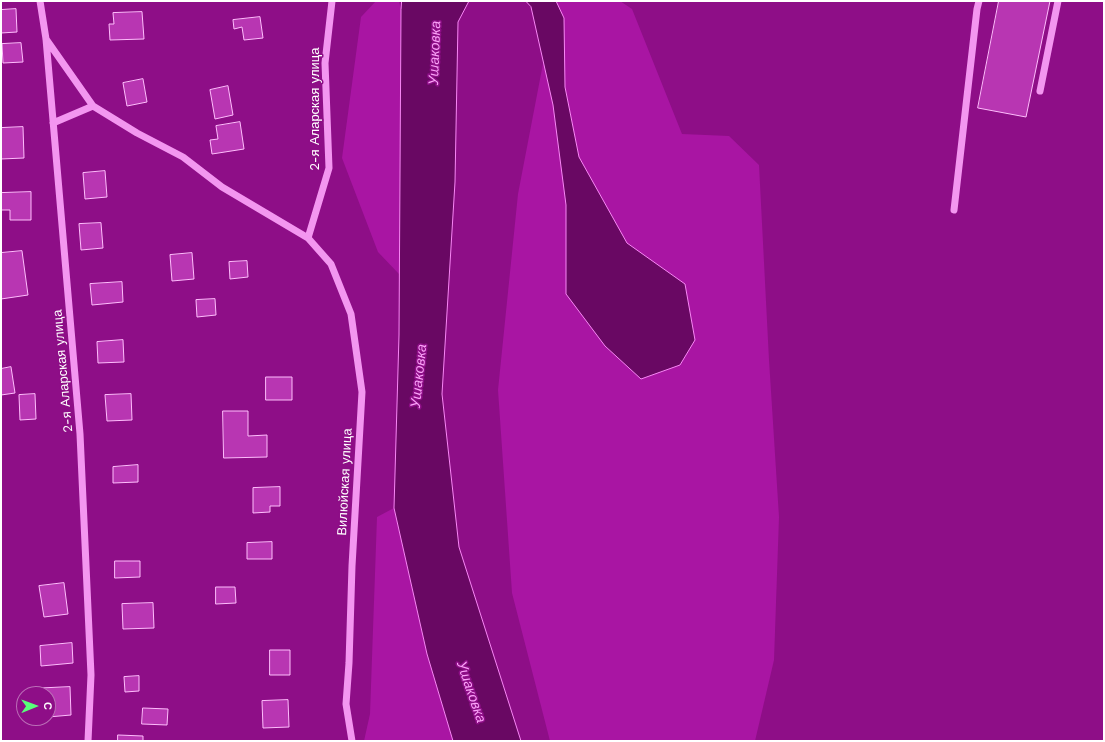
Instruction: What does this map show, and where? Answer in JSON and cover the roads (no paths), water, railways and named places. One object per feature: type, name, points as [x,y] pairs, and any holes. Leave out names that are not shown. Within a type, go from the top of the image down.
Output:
[{"type":"street","name":"2-я Аларская улица","points":[[40,1],[46,39],[80,434],[90,675],[88,741]]},
{"type":"street","name":"2-я Аларская улица","points":[[308,238],[329,168],[325,63],[332,1]]},
{"type":"street","points":[[954,210],[979,1]]},
{"type":"street","points":[[1040,91],[1058,1]]},
{"type":"street","points":[[46,39],[93,106],[53,123]]},
{"type":"street","name":"Вилюйская улица","points":[[93,106],[137,133],[183,157],[222,187],[308,238],[331,264],[352,314],[362,392],[346,704],[352,741]]},
{"type":"water","name":"Ушаковка","points":[[402,1],[469,1],[458,22],[455,182],[442,394],[459,547],[521,741],[453,741],[427,654],[394,508],[399,335]]},
{"type":"water","points":[[526,1],[556,1],[564,18],[565,87],[579,157],[627,243],[685,284],[695,340],[680,365],[641,379],[605,346],[566,294],[566,205],[553,105],[531,7]]}]
